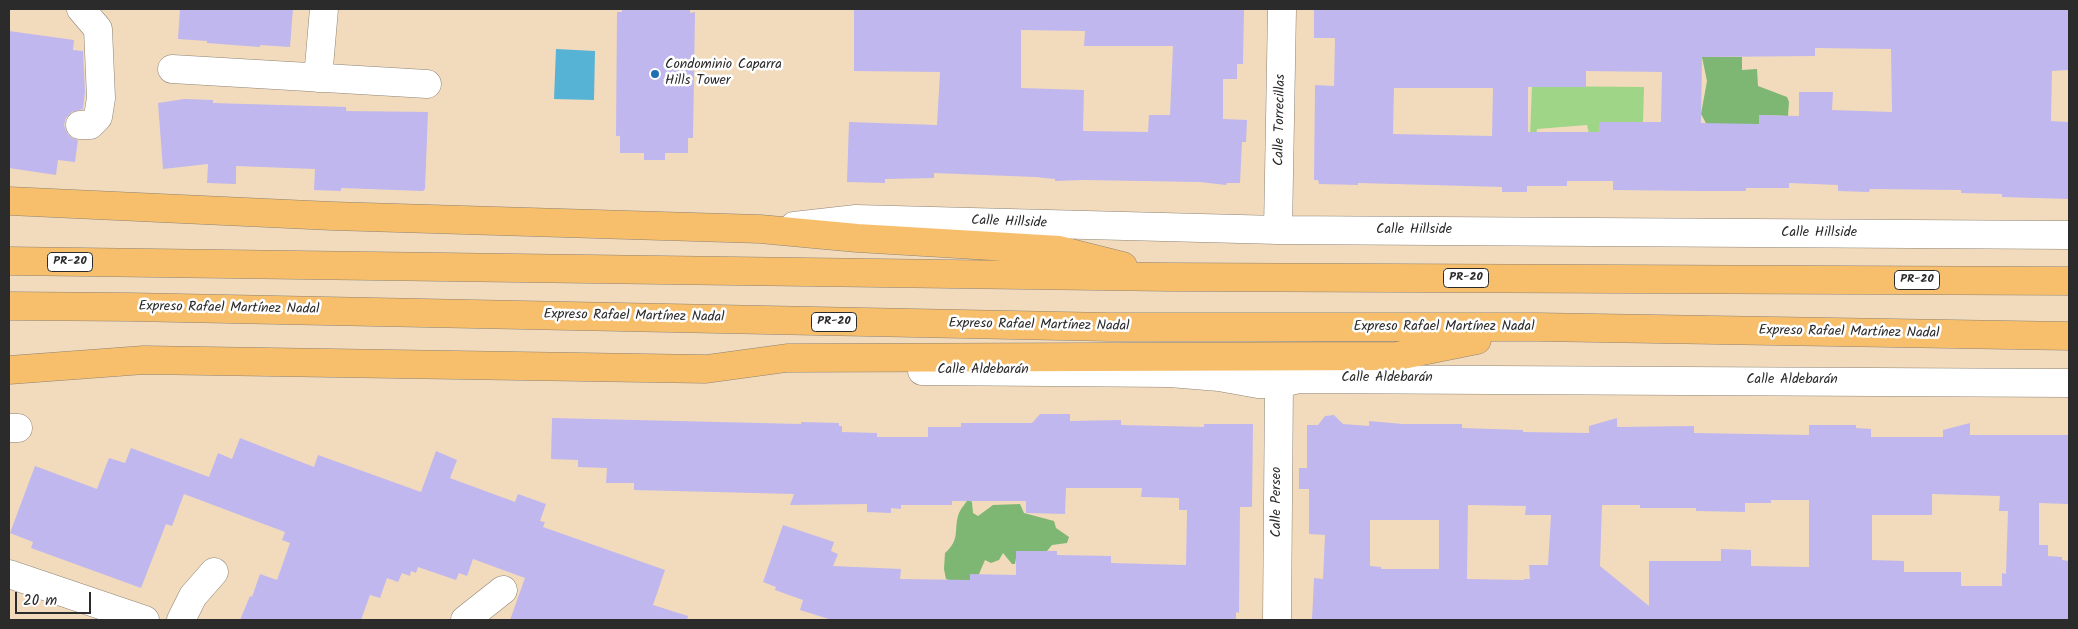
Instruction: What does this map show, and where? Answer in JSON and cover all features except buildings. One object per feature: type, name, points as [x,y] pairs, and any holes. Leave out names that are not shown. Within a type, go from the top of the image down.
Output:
[{"type":"highway","points":[[10,201],[332,216],[760,229],[857,238],[1059,250],[1168,277]]},
{"type":"highway","name":"PR-20","points":[[9,261],[1168,277],[2069,281]]},
{"type":"highway","name":"Expreso Rafael Martínez Nadal","points":[[9,306],[1110,328],[1537,327],[2069,336]]},
{"type":"highway","points":[[9,370],[144,360],[706,369],[787,358],[1397,356],[1537,327]]},
{"type":"street","points":[[80,125],[90,125],[98,117],[101,98],[98,29],[81,9]]},
{"type":"street","points":[[318,78],[324,9]]},
{"type":"street","name":"Calle Torrecillas","points":[[1278,230],[1282,9]]},
{"type":"street","points":[[172,69],[427,84]]},
{"type":"street","name":"Calle Hillside","points":[[760,229],[856,219],[1278,230],[2069,235]]},
{"type":"street","name":"Calle Aldebarán","points":[[706,369],[1170,373],[1219,377],[1258,384],[1279,384],[1299,379],[2069,382]]},
{"type":"street","name":"Calle Perseo","points":[[1277,620],[1279,384]]},
{"type":"street","points":[[181,620],[193,596],[214,572]]},
{"type":"street","points":[[9,574],[145,620]]},
{"type":"street","points":[[465,620],[503,590]]},
{"type":"green space","points":[[1702,57],[1742,57],[1742,70],[1757,69],[1758,86],[1787,97],[1789,102],[1788,116],[1759,115],[1759,124],[1707,125],[1701,114],[1707,81]]},
{"type":"green space","points":[[1532,86],[1644,87],[1643,123],[1599,123],[1598,173],[1587,125],[1537,129],[1536,136],[1530,137]]},
{"type":"green space","points":[[968,499],[972,502],[973,513],[978,516],[993,505],[1020,504],[1024,513],[1054,521],[1056,528],[1069,537],[1067,543],[1052,545],[1047,551],[1017,551],[1015,564],[1012,564],[1003,553],[999,560],[991,563],[985,560],[970,588],[946,579],[944,569],[945,553],[955,539],[957,519]]},
{"type":"water","points":[[556,49],[595,51],[594,100],[554,99]]},
{"type":"place","name":"Condominio Caparra Hills Tower","points":[[655,74]]}]
